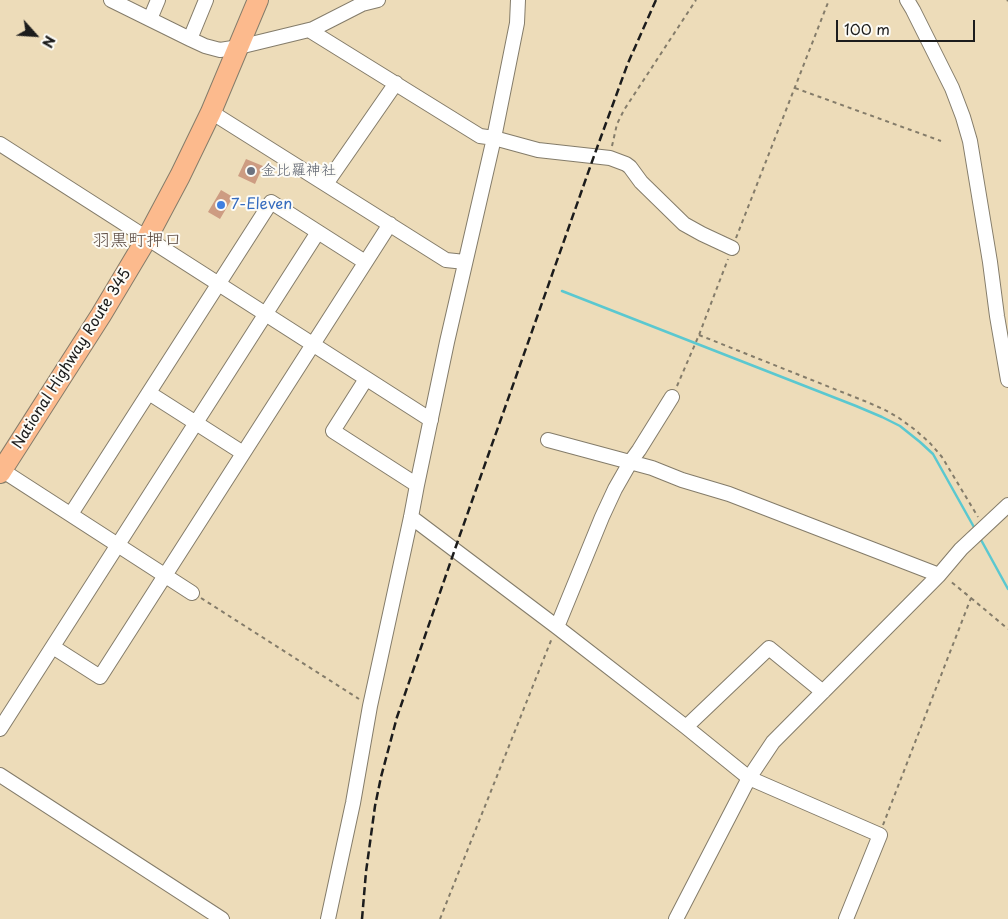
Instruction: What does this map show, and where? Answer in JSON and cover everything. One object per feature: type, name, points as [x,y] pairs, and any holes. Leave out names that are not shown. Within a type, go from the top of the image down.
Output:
[{"type":"highway","name":"National Highway Route 345","points":[[1,471],[101,316],[147,238],[211,112],[258,0]]},
{"type":"street","points":[[111,0],[205,46],[220,50],[309,30],[362,4],[378,0]]},
{"type":"street","points":[[150,19],[158,0]]},
{"type":"street","points":[[190,39],[206,0]]},
{"type":"street","points":[[517,23],[518,0]]},
{"type":"street","points":[[328,919],[353,804],[370,706],[523,0]]},
{"type":"street","points":[[907,0],[952,88],[970,141],[1008,380]]},
{"type":"street","points":[[309,30],[480,136],[538,150],[610,158],[630,167],[641,182],[684,224],[732,248]]},
{"type":"street","points":[[326,184],[396,83]]},
{"type":"street","points":[[211,112],[446,260],[465,262]]},
{"type":"street","points":[[0,144],[431,420]]},
{"type":"street","points":[[71,514],[271,202],[365,262]]},
{"type":"street","points":[[53,646],[100,676],[390,224]]},
{"type":"street","points":[[0,729],[318,232]]},
{"type":"street","points":[[366,379],[333,431],[417,485]]},
{"type":"street","points":[[149,393],[243,453]]},
{"type":"street","points":[[556,627],[615,489],[672,396]]},
{"type":"street","points":[[548,440],[631,461],[682,480],[729,494],[940,574]]},
{"type":"street","points":[[1,471],[192,593]]},
{"type":"street","points":[[676,919],[749,778],[773,742],[940,574],[961,549],[1008,506]]},
{"type":"street","points":[[411,517],[686,727],[749,778],[880,834],[846,919]]},
{"type":"street","points":[[686,727],[768,648],[823,692]]},
{"type":"street","points":[[0,775],[222,919]]},
{"type":"path","points":[[610,158],[616,124],[696,0]]},
{"type":"path","points":[[672,396],[700,334],[829,0]]},
{"type":"path","points":[[795,88],[941,142]]},
{"type":"path","points":[[700,334],[867,402],[899,418],[929,442],[942,457],[975,514],[985,526]]},
{"type":"path","points":[[940,574],[1008,629]]},
{"type":"path","points":[[192,593],[370,706]]},
{"type":"path","points":[[880,834],[972,598]]},
{"type":"path","points":[[440,919],[556,627]]},
{"type":"building","name":"金比羅神社","points":[[246,159],[263,166],[255,184],[238,176]]},
{"type":"building","name":"7-Eleven","points":[[221,190],[233,197],[220,219],[208,212]]},
{"type":"waterway","points":[[562,291],[856,406],[900,426],[933,454],[975,529]]},
{"type":"waterway","points":[[980,538],[1008,589]]},
{"type":"railway","points":[[362,919],[375,806],[397,717],[594,156],[628,63],[656,0]]},
{"type":"place","name":"金比羅神社","points":[[251,171]]},
{"type":"place","name":"7-Eleven","points":[[221,205]]},
{"type":"district","name":"羽黒町押口","points":[[137,241]]}]
